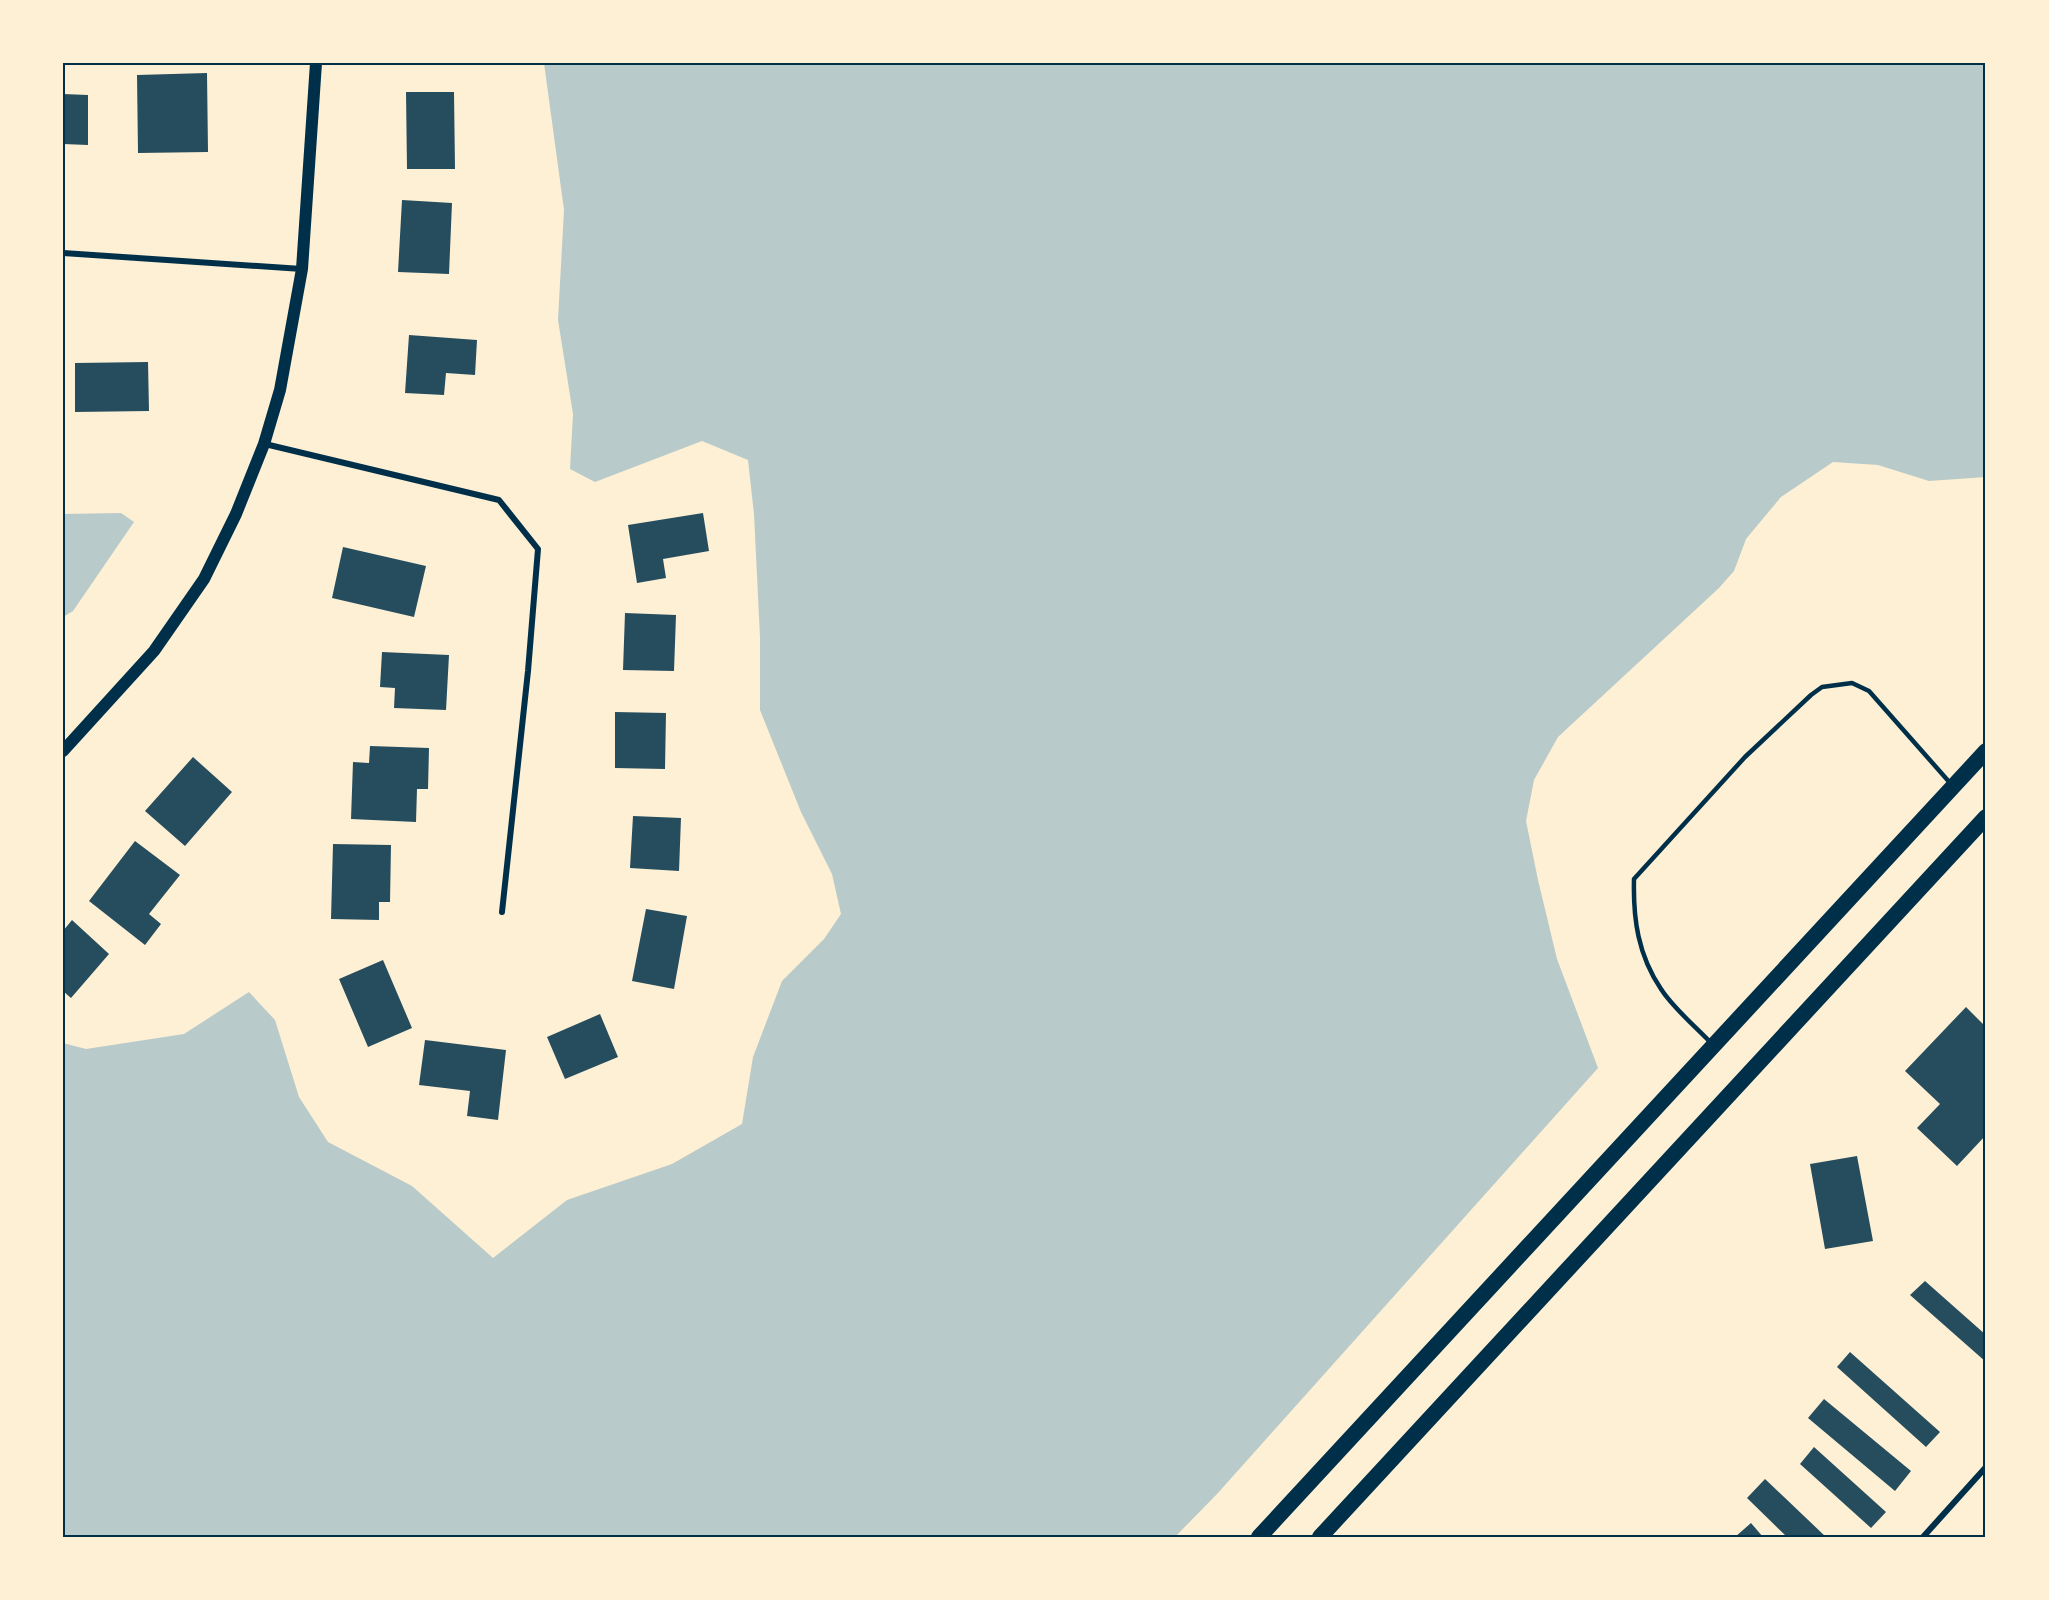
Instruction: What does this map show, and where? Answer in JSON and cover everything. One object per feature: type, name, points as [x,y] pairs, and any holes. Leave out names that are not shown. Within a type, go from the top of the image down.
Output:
[{"type":"highway","points":[[1259,1537],[1986,752]]},
{"type":"highway","points":[[1320,1537],[1986,817]]},
{"type":"main road","points":[[63,751],[154,651],[204,579],[236,514],[264,444],[280,390],[302,269],[316,63]]},
{"type":"street","points":[[63,253],[302,269]]},
{"type":"street","points":[[264,444],[499,500],[538,549],[528,671],[502,912]]},
{"type":"street","points":[[1923,1537],[1986,1467]]},
{"type":"lane","points":[[1713,1046],[1661,991],[1643,958],[1634,911],[1634,879],[1737,766],[1822,687],[1851,683],[1869,691],[1953,787]]},
{"type":"shaded area","points":[[544,63],[1986,63],[1986,477],[1929,481],[1878,465],[1833,462],[1781,497],[1746,539],[1734,571],[1719,588],[1558,737],[1534,780],[1526,821],[1557,959],[1598,1068],[1217,1494],[1175,1537],[63,1537],[63,1043],[86,1049],[184,1034],[249,992],[275,1020],[299,1097],[328,1142],[412,1186],[493,1258],[567,1200],[672,1164],[742,1124],[753,1057],[782,981],[824,939],[841,914],[832,874],[801,812],[760,710],[760,637],[754,514],[748,460],[702,441],[595,482],[570,469],[573,414],[558,320],[564,210]]},
{"type":"shaded area","points":[[121,513],[134,522],[73,611],[63,617],[63,514]]},
{"type":"building","points":[[207,73],[208,152],[138,153],[137,75]]},
{"type":"building","points":[[406,92],[454,92],[455,169],[407,169]]},
{"type":"building","points":[[63,94],[88,95],[88,145],[63,144]]},
{"type":"building","points":[[402,200],[452,203],[449,274],[398,272]]},
{"type":"building","points":[[409,335],[477,340],[475,375],[446,373],[444,395],[405,393]]},
{"type":"building","points":[[148,362],[149,411],[75,412],[75,363]]},
{"type":"building","points":[[703,513],[709,551],[663,559],[666,578],[637,583],[628,525]]},
{"type":"building","points":[[343,547],[426,566],[414,617],[332,598]]},
{"type":"building","points":[[625,613],[676,615],[674,671],[623,670]]},
{"type":"building","points":[[382,652],[449,655],[446,710],[394,708],[395,688],[380,687]]},
{"type":"building","points":[[615,712],[666,713],[665,769],[615,768]]},
{"type":"building","points":[[370,746],[429,748],[428,789],[417,789],[416,822],[351,819],[353,762],[369,763]]},
{"type":"building","points":[[193,757],[232,792],[185,846],[145,811]]},
{"type":"building","points":[[633,816],[681,818],[679,871],[630,868]]},
{"type":"building","points":[[135,841],[180,875],[149,914],[161,924],[145,945],[89,901]]},
{"type":"building","points":[[333,844],[391,845],[390,902],[379,902],[379,920],[331,919]]},
{"type":"building","points":[[646,909],[687,916],[674,989],[632,981]]},
{"type":"building","points":[[72,920],[109,954],[71,998],[63,991],[63,931]]},
{"type":"building","points":[[383,960],[412,1028],[368,1047],[339,979]]},
{"type":"building","points":[[1966,1007],[1986,1027],[1986,1135],[1957,1166],[1917,1128],[1940,1104],[1905,1071]]},
{"type":"building","points":[[600,1014],[618,1057],[565,1079],[547,1037]]},
{"type":"building","points":[[425,1040],[506,1050],[498,1120],[467,1116],[470,1091],[419,1085]]},
{"type":"building","points":[[1857,1156],[1873,1241],[1825,1249],[1810,1164]]},
{"type":"building","points":[[1925,1281],[1986,1335],[1986,1362],[1910,1295]]},
{"type":"building","points":[[1850,1352],[1940,1432],[1926,1447],[1837,1367]]},
{"type":"building","points":[[1824,1399],[1911,1471],[1895,1491],[1808,1418]]},
{"type":"building","points":[[1814,1447],[1886,1512],[1871,1528],[1800,1464]]},
{"type":"building","points":[[1765,1479],[1826,1537],[1787,1537],[1747,1498]]},
{"type":"building","points":[[1751,1523],[1763,1537],[1735,1537]]}]
